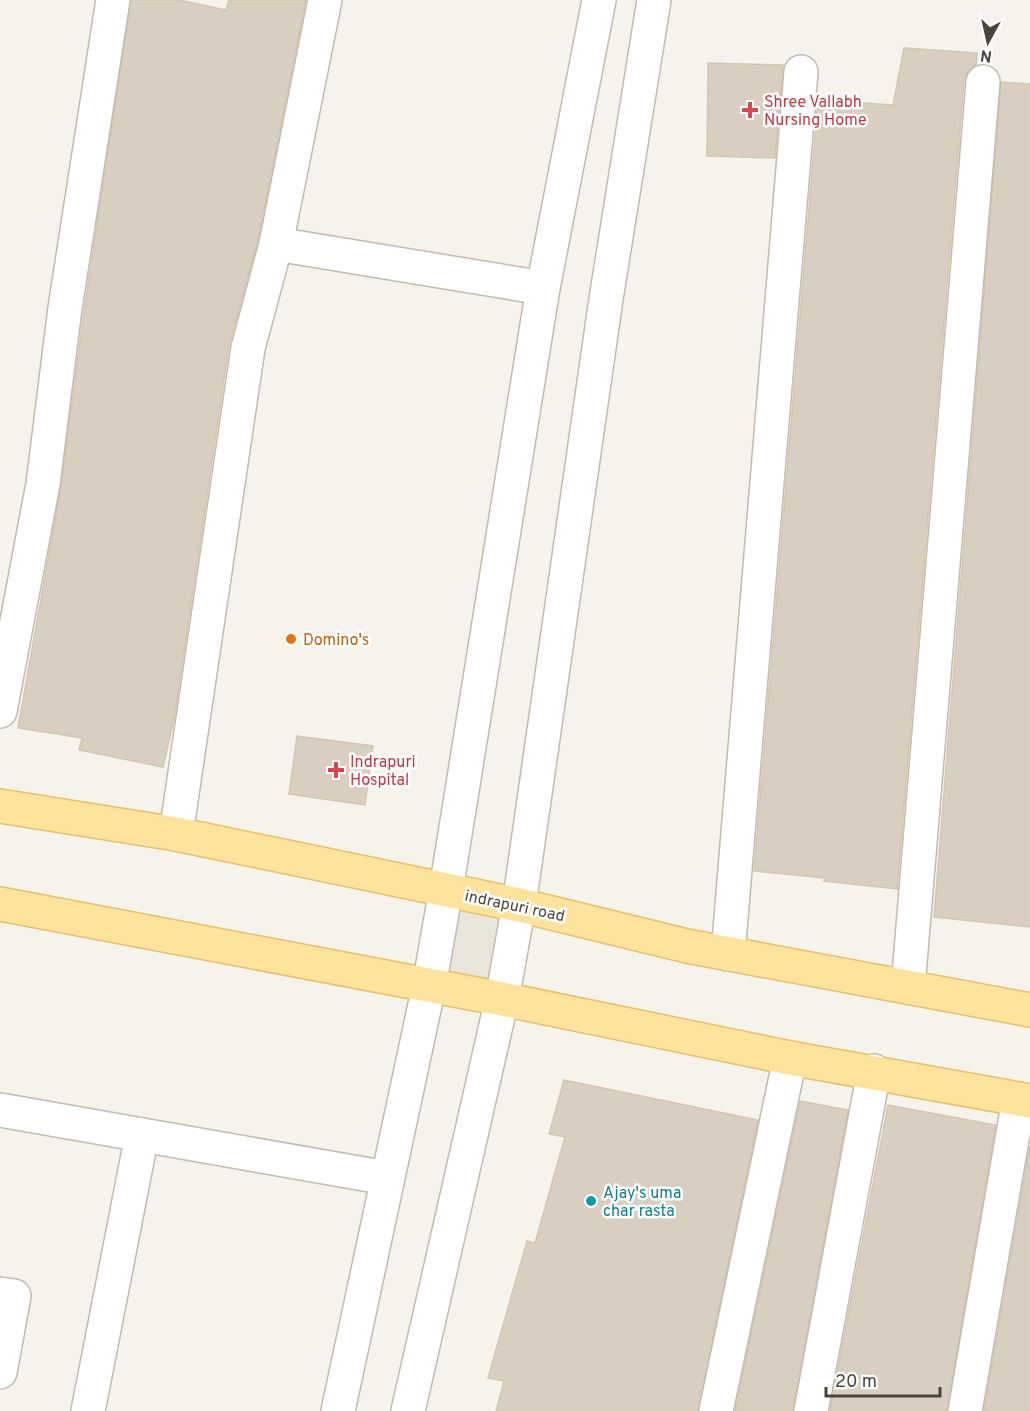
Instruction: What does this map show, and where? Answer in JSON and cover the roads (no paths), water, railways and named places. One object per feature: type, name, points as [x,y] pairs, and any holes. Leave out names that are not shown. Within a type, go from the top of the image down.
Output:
[{"type":"main road","name":"indrapuri road","points":[[0,806],[176,834],[519,905],[687,946],[1030,1010]]},
{"type":"main road","points":[[0,904],[502,999],[790,1058],[874,1071],[1025,1100]]},
{"type":"street","points":[[0,711],[43,484],[65,308],[113,0]]},
{"type":"street","points":[[176,834],[248,348],[276,244],[325,0]]},
{"type":"street","points":[[338,1411],[429,986],[543,288],[599,0]]},
{"type":"street","points":[[408,1411],[502,999],[519,905],[604,311],[654,0]]},
{"type":"street","points":[[728,954],[801,72]]},
{"type":"street","points":[[908,987],[983,82]]},
{"type":"street","points":[[276,244],[543,288]]},
{"type":"street","points":[[716,1411],[790,1058]]},
{"type":"street","points":[[811,1411],[874,1071]]},
{"type":"street","points":[[965,1411],[1025,1100]]},
{"type":"street","points":[[0,1110],[387,1178]]},
{"type":"street","points":[[88,1411],[142,1135]]},
{"type":"street","points":[[0,1294],[14,1296],[0,1372]]},
{"type":"place","name":"Shree Vallabh Nursing Home","points":[[750,110]]},
{"type":"place","name":"Domino's","points":[[291,639]]},
{"type":"place","name":"Indrapuri Hospital","points":[[336,770]]},
{"type":"place","name":"Ajay's uma char rasta","points":[[591,1201]]}]
